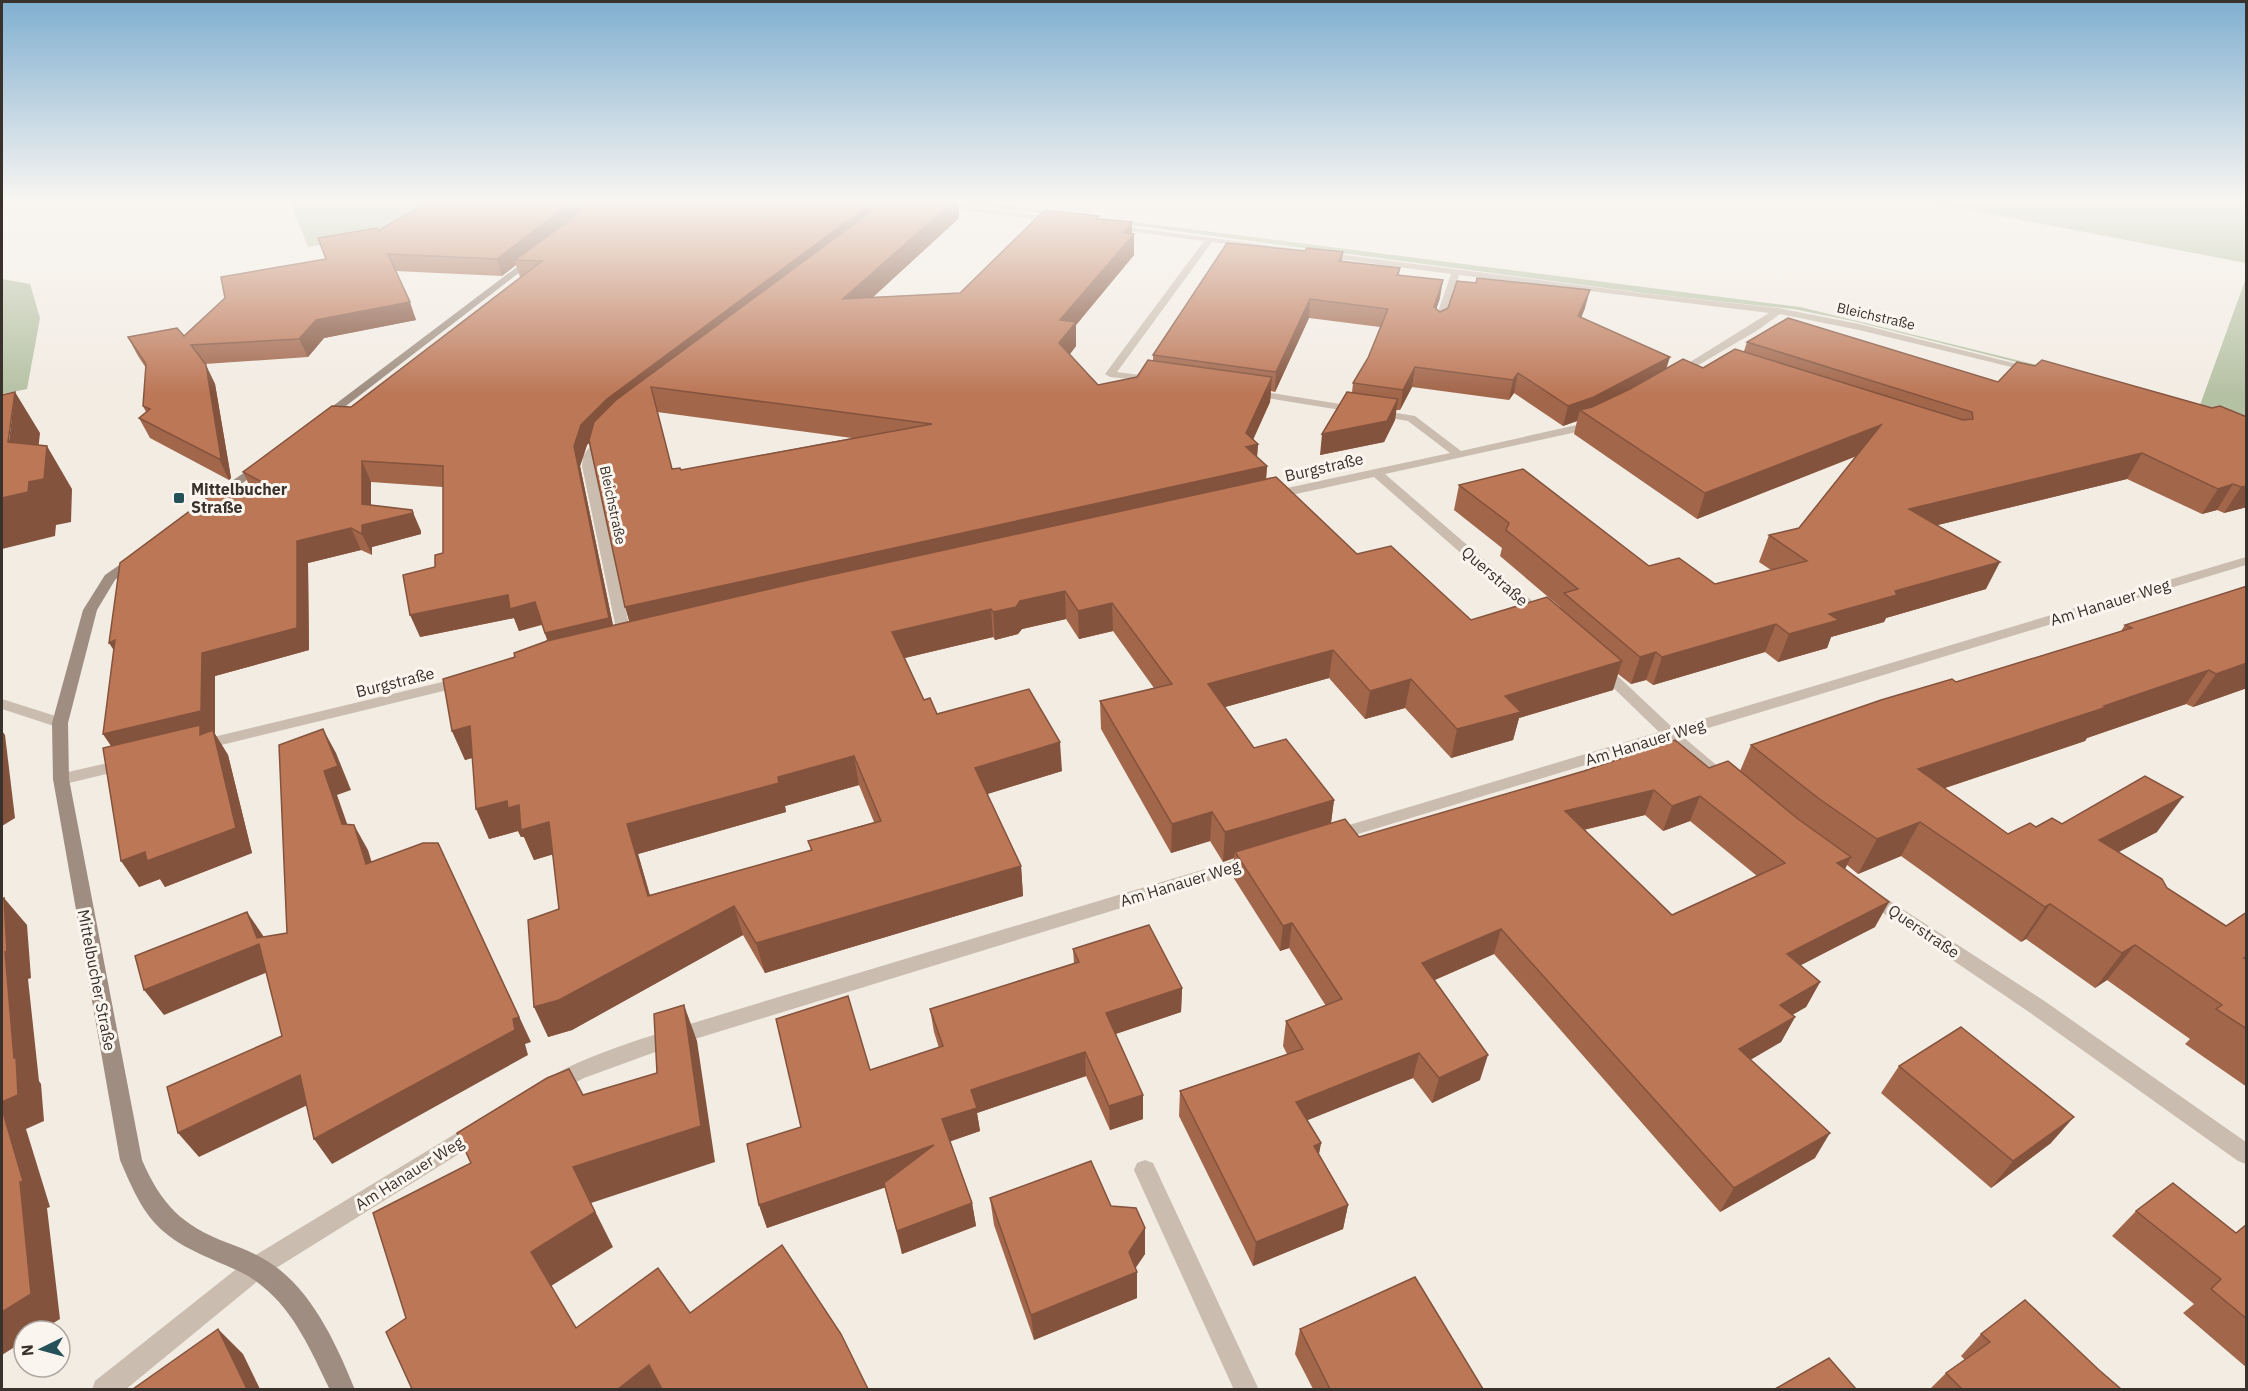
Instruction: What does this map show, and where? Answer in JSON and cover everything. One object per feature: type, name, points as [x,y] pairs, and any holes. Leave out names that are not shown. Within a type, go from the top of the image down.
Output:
[{"type":"main road","points":[[318,423],[527,264]]},
{"type":"main road","points":[[200,508],[272,456]]},
{"type":"main road","name":"Mittelbucher Straße","points":[[143,552],[110,578],[94,600],[60,723],[61,779],[131,1160],[144,1193],[162,1220],[188,1237],[257,1268],[279,1286],[305,1314],[343,1389]]},
{"type":"street","points":[[1167,382],[1110,374],[1192,264]]},
{"type":"street","name":"Bleichstraße","points":[[1396,264],[1641,296],[1778,311],[1859,327],[2044,372]]},
{"type":"street","points":[[1438,326],[1456,272]]},
{"type":"street","points":[[1667,381],[1711,360],[1778,311]]},
{"type":"street","points":[[1236,391],[1411,418],[1423,424],[1459,455]]},
{"type":"street","name":"Burgstraße","points":[[1261,498],[1568,431],[1604,417]]},
{"type":"street","name":"Bleichstraße","points":[[612,428],[596,444],[589,456],[588,466],[626,643]]},
{"type":"street","name":"Querstraße","points":[[1376,472],[1554,628]]},
{"type":"street","name":"Am Hanauer Weg","points":[[1317,841],[2247,561]]},
{"type":"street","points":[[1589,658],[1670,734],[1734,789]]},
{"type":"street","name":"Burgstraße","points":[[188,749],[476,679]]},
{"type":"street","points":[[2,704],[60,723]]},
{"type":"street","points":[[61,779],[142,760]]},
{"type":"street","name":"Am Hanauer Weg","points":[[542,1092],[577,1072],[667,1039],[1272,855]]},
{"type":"street","name":"Querstraße","points":[[1858,886],[2108,1055],[2247,1154]]},
{"type":"street","name":"Am Hanauer Weg","points":[[104,1389],[257,1268],[495,1120]]},
{"type":"street","points":[[1145,1170],[1246,1389]]},
{"type":"green space","points":[[1424,264],[1462,264],[1800,307],[2200,405],[2246,278],[2246,420],[1853,321],[1793,309],[1651,294]]},
{"type":"green space","points":[[2,279],[30,284],[40,318],[27,389],[2,394]]},
{"type":"building","points":[[297,264],[393,264],[410,302],[316,320],[299,339],[191,345],[206,365],[221,458],[219,459],[139,418],[150,409],[143,406],[146,364],[128,337],[177,328],[184,336],[225,298],[221,277]]},
{"type":"building","points":[[538,264],[789,264],[607,399],[581,425],[574,446],[609,618],[545,633],[535,602],[510,609],[508,595],[410,615],[403,575],[435,567],[435,555],[443,553],[443,466],[362,461],[362,504],[412,510],[413,513],[362,525],[362,534],[351,528],[297,541],[297,628],[202,653],[201,711],[103,734],[115,640],[109,643],[120,563],[222,487],[287,495],[243,472],[332,406],[351,407]]},
{"type":"building","points":[[800,264],[883,264],[843,299],[960,293],[990,264],[1108,264],[1060,320],[1076,322],[1059,343],[1098,385],[1137,377],[1148,360],[1272,377],[1246,433],[1258,444],[1246,447],[1267,466],[625,607],[589,440],[594,422],[616,400]],"holes":[[[651,387],[932,424],[681,470],[680,468],[672,469]]]},
{"type":"building","points":[[1213,264],[1364,264],[1400,268],[1397,275],[1443,280],[1434,307],[1440,312],[1448,308],[1457,281],[1476,283],[1477,278],[1590,290],[1578,316],[1670,357],[1594,397],[1568,406],[1518,373],[1513,380],[1415,367],[1403,390],[1353,383],[1368,358],[1388,309],[1310,299],[1276,372],[1153,355]]},
{"type":"building","points":[[1788,318],[1998,382],[2017,362],[2035,366],[2042,360],[2212,408],[2220,406],[2247,417],[2247,486],[2241,487],[2233,484],[2218,489],[2142,453],[1909,509],[2000,562],[1895,591],[1897,595],[1829,614],[1839,620],[1789,634],[1776,624],[1662,657],[1656,652],[1640,657],[1564,593],[1578,589],[1506,530],[1509,523],[1459,485],[1523,469],[1649,566],[1679,558],[1715,584],[1807,561],[1769,535],[1799,528],[1881,425],[1705,493],[1580,410],[1592,407],[1630,389],[1683,359],[1703,368],[1735,349],[1963,420],[1973,419],[1972,412],[1747,342]]},
{"type":"building","points":[[15,392],[8,442],[47,446],[44,479],[29,482],[28,492],[2,498],[2,395]]},
{"type":"building","points":[[1347,392],[1398,399],[1387,421],[1322,434]]},
{"type":"building","points":[[1276,477],[1357,554],[1391,546],[1471,620],[1547,597],[1622,661],[1505,696],[1521,712],[1457,729],[1411,679],[1370,691],[1333,650],[1208,684],[1254,748],[1286,739],[1334,800],[1225,832],[1212,812],[1172,824],[1100,701],[1172,684],[1112,603],[1078,611],[1065,591],[1020,601],[1016,607],[993,612],[991,609],[892,632],[924,700],[930,698],[937,714],[1029,689],[1060,742],[975,768],[1021,866],[756,943],[734,906],[559,1000],[534,1007],[528,920],[559,909],[549,822],[521,830],[519,805],[508,808],[507,801],[476,809],[470,726],[452,731],[443,679],[515,657],[514,653],[547,641],[808,580]],"holes":[[[854,756],[881,821],[808,841],[812,850],[648,896],[627,824],[779,783],[778,777]]]},
{"type":"building","points":[[2247,586],[2247,663],[2216,674],[2209,670],[2104,706],[2107,707],[1918,769],[2008,834],[2030,823],[2036,827],[2052,818],[2062,824],[2145,776],[2183,797],[2099,840],[2162,879],[2167,888],[2226,926],[2247,912],[2247,956],[2244,958],[2247,959],[2247,1029],[2216,1009],[2222,1005],[2135,945],[2122,953],[2050,904],[2045,907],[1920,822],[1877,839],[1818,798],[1751,745],[1881,700],[1952,679],[1956,682],[2132,628],[2125,625]]},
{"type":"building","points":[[200,725],[200,735],[213,730],[236,828],[147,861],[145,852],[121,861],[103,748]]},
{"type":"building","points":[[323,729],[338,766],[324,771],[342,824],[354,825],[366,864],[423,843],[438,843],[519,1017],[513,1019],[515,1030],[314,1139],[300,1075],[178,1133],[167,1087],[282,1036],[259,944],[144,990],[135,956],[247,912],[257,938],[287,933],[279,745]]},
{"type":"building","points":[[1675,740],[1709,768],[1728,761],[1798,819],[1851,857],[1837,863],[1889,902],[1787,954],[1820,982],[1780,1005],[1795,1017],[1739,1049],[1830,1133],[1734,1188],[1501,929],[1422,963],[1488,1055],[1439,1078],[1419,1053],[1296,1102],[1321,1143],[1314,1146],[1348,1205],[1256,1242],[1180,1091],[1303,1049],[1286,1021],[1342,999],[1292,923],[1283,926],[1235,852],[1345,819],[1359,837],[1584,771]],"holes":[[[1654,790],[1672,806],[1700,796],[1785,863],[1672,915],[1565,811]]]},
{"type":"building","points":[[4,898],[7,951],[5,952],[18,1095],[2,1102],[2,899]]},
{"type":"building","points":[[1149,925],[1182,988],[1106,1013],[1143,1095],[1109,1106],[1085,1052],[971,1090],[977,1108],[942,1119],[972,1203],[897,1231],[884,1183],[934,1145],[759,1205],[747,1144],[801,1127],[776,1019],[848,996],[870,1070],[943,1046],[930,1009],[1079,962],[1073,949]]},
{"type":"building","points":[[684,1005],[701,1126],[573,1167],[595,1212],[531,1252],[576,1328],[658,1268],[690,1313],[782,1245],[841,1334],[868,1389],[662,1389],[649,1365],[618,1389],[412,1389],[386,1332],[406,1318],[373,1213],[471,1163],[457,1133],[547,1078],[569,1069],[583,1095],[657,1073],[654,1014]]},
{"type":"building","points":[[1961,1027],[2074,1117],[2013,1161],[1899,1066]]},
{"type":"building","points":[[2,1109],[23,1181],[20,1182],[31,1294],[2,1312]]},
{"type":"building","points":[[1091,1161],[1111,1206],[1136,1208],[1145,1228],[1129,1252],[1137,1272],[1031,1315],[990,1198]]},
{"type":"building","points":[[2173,1183],[2236,1233],[2247,1224],[2247,1319],[2211,1289],[2221,1279],[2136,1211]]},
{"type":"building","points":[[1415,1277],[1483,1389],[1330,1389],[1300,1329]]},
{"type":"building","points":[[2025,1300],[2121,1389],[1962,1389],[1946,1373],[1990,1342],[1981,1334]]},
{"type":"building","points":[[218,1329],[247,1389],[133,1389]]},
{"type":"building","points":[[1829,1358],[1856,1389],[1775,1389]]},
{"type":"place","name":"Mittelbucher Straße","points":[[179,498]]}]
